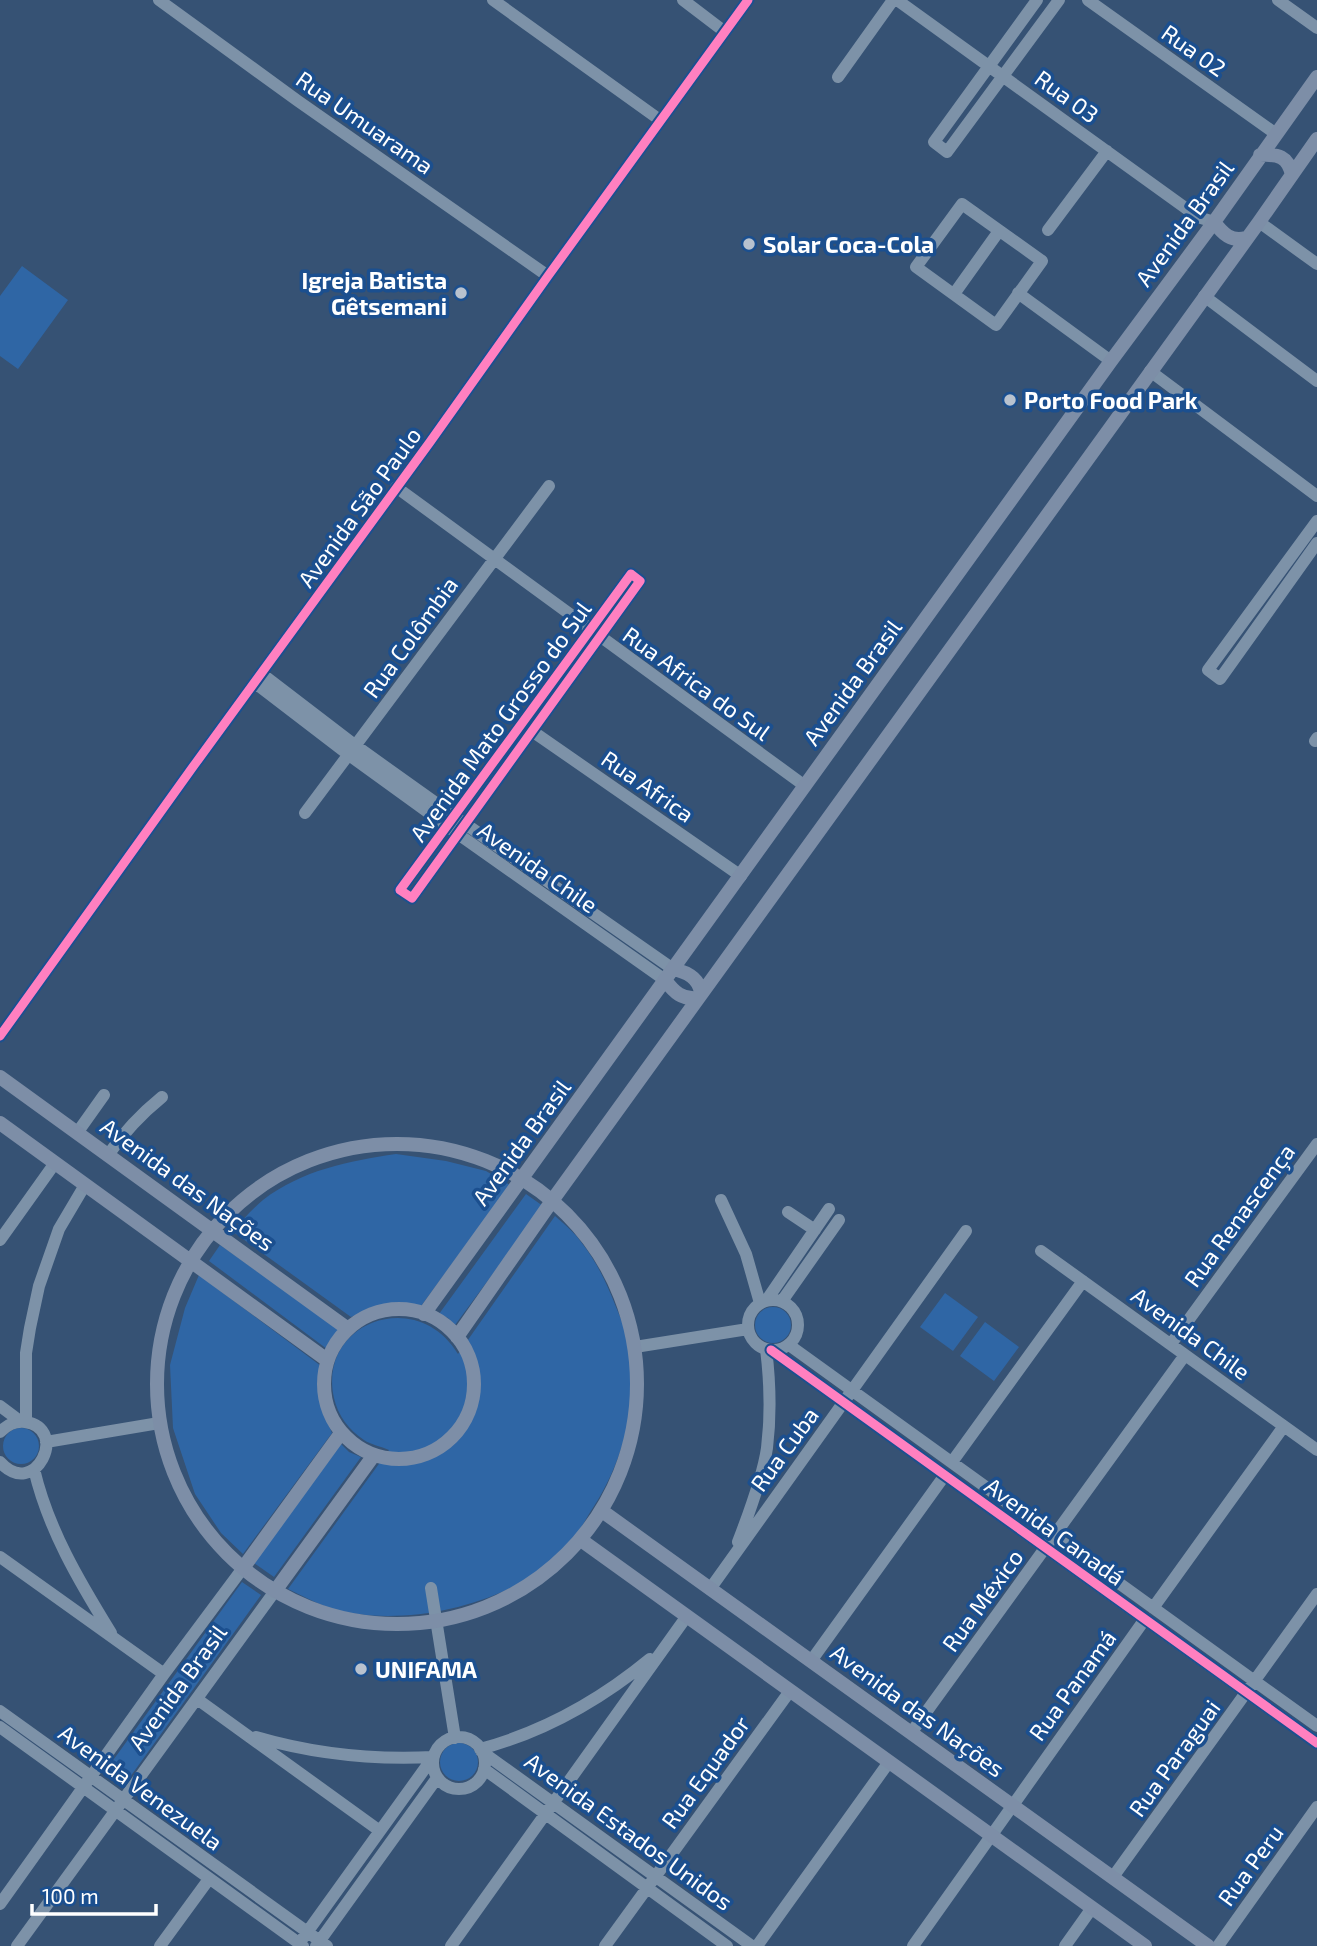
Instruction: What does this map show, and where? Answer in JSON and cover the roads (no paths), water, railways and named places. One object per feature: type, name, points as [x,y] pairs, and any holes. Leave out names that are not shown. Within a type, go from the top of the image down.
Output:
[{"type":"main road","name":"Avenida Brasil","points":[[424,1314],[1317,77]]},
{"type":"main road","points":[[457,1337],[699,996],[1317,141]]},
{"type":"main road","points":[[1260,155],[1273,154],[1284,158],[1292,175]]},
{"type":"main road","points":[[1214,222],[1222,233],[1234,240],[1246,238]]},
{"type":"main road","points":[[682,971],[696,980],[700,987],[699,996],[683,997],[673,990],[669,975],[682,971]]},
{"type":"main road","name":"Avenida das Nações","points":[[0,1077],[348,1329]]},
{"type":"main road","points":[[0,1123],[327,1360]]},
{"type":"main road","points":[[390,1146],[423,1146],[461,1153],[523,1177],[554,1198],[572,1216],[603,1258],[618,1285],[635,1346],[638,1373],[634,1427],[623,1465],[602,1511],[559,1563],[538,1581],[509,1598],[436,1621],[401,1625],[322,1612],[275,1591],[212,1540],[172,1474],[159,1423],[157,1360],[163,1322],[173,1292],[190,1259],[212,1230],[241,1200],[290,1168],[342,1152],[390,1146]]},
{"type":"main road","points":[[407,1310],[424,1314],[457,1337],[468,1356],[474,1388],[469,1409],[459,1429],[442,1445],[421,1456],[398,1459],[374,1455],[356,1446],[341,1433],[328,1410],[323,1385],[327,1360],[348,1329],[372,1314],[407,1310]]},
{"type":"main road","name":"Avenida Brasil","points":[[243,1567],[341,1433]]},
{"type":"main road","name":"Avenida Brasil","points":[[275,1591],[374,1455]]},
{"type":"main road","name":"Avenida das Nações","points":[[602,1511],[1208,1946]]},
{"type":"main road","points":[[580,1540],[1145,1946]]},
{"type":"street","name":"Rua Umuarama","points":[[159,0],[548,276]]},
{"type":"street","points":[[494,0],[660,120]]},
{"type":"street","points":[[683,0],[725,32]]},
{"type":"street","name":"Avenida São Paulo","points":[[0,1036],[748,0]]},
{"type":"street","points":[[838,77],[895,0]]},
{"type":"street","name":"Rua 03","points":[[895,0],[1198,217],[1214,222]]},
{"type":"street","points":[[1037,0],[934,142],[947,152],[1059,0]]},
{"type":"street","name":"Rua 02","points":[[1088,0],[1276,134]]},
{"type":"street","points":[[1278,0],[1317,28]]},
{"type":"street","points":[[1048,230],[1107,151]]},
{"type":"street","points":[[962,204],[1042,261],[1018,293],[996,324],[916,267],[962,204]]},
{"type":"street","points":[[1259,222],[1317,264]]},
{"type":"street","points":[[954,295],[999,230]]},
{"type":"street","points":[[1018,293],[1111,361]]},
{"type":"street","points":[[1204,296],[1317,381]]},
{"type":"street","points":[[1150,371],[1317,496]]},
{"type":"street","name":"Rua Colômbia","points":[[305,813],[549,486]]},
{"type":"street","name":"Rua Africa do Sul","points":[[396,487],[805,786]]},
{"type":"street","points":[[1317,521],[1208,670],[1220,679],[1317,543]]},
{"type":"street","name":"Avenida Mato Grosso do Sul","points":[[596,632],[532,731],[456,825],[400,890],[412,898],[456,825],[635,577]]},
{"type":"street","name":"Avenida Chile","points":[[259,678],[352,750],[669,975]]},
{"type":"street","name":"Rua Africa","points":[[532,731],[741,876]]},
{"type":"street","points":[[77,1133],[104,1095]]},
{"type":"street","points":[[108,1155],[138,1117],[162,1097]]},
{"type":"street","name":"Rua Renascença","points":[[1171,1344],[1317,1144]]},
{"type":"street","points":[[0,1240],[55,1163]]},
{"type":"street","points":[[23,1422],[26,1353],[39,1286],[59,1229],[85,1185]]},
{"type":"street","points":[[721,1200],[746,1254],[763,1302]]},
{"type":"street","points":[[763,1302],[782,1301],[797,1317],[797,1332],[789,1345],[782,1349],[768,1349],[755,1343],[748,1329],[750,1314],[763,1302],[829,1209]]},
{"type":"street","points":[[789,1212],[815,1230]]},
{"type":"street","points":[[782,1301],[839,1220]]},
{"type":"street","name":"Rua Cuba","points":[[710,1589],[966,1231]]},
{"type":"street","name":"Avenida Chile","points":[[1041,1251],[1317,1450]]},
{"type":"street","points":[[952,1462],[1083,1281]]},
{"type":"street","points":[[635,1346],[748,1329]]},
{"type":"street","name":"Avenida Canadá","points":[[789,1345],[1317,1726]]},
{"type":"street","points":[[731,1559],[747,1520],[766,1450],[769,1412],[768,1349]]},
{"type":"street","name":"Avenida Canadá","points":[[768,1349],[1317,1743]]},
{"type":"street","name":"Rua México","points":[[911,1733],[1185,1355]]},
{"type":"street","points":[[0,1406],[23,1422],[38,1427],[46,1442],[44,1458],[34,1469],[20,1473],[1,1466]]},
{"type":"street","points":[[2,1428],[23,1422]]},
{"type":"street","points":[[46,1442],[159,1423]]},
{"type":"street","points":[[1153,1608],[1284,1426]]},
{"type":"street","points":[[34,1469],[45,1510],[54,1531],[115,1640]]},
{"type":"street","points":[[811,1661],[945,1475]]},
{"type":"street","points":[[0,1557],[163,1675]]},
{"type":"street","name":"Avenida Brasil","points":[[0,1904],[243,1567]]},
{"type":"street","points":[[431,1588],[455,1738]]},
{"type":"street","name":"Avenida Brasil","points":[[18,1946],[275,1591]]},
{"type":"street","name":"Rua Paraguai","points":[[1113,1877],[1317,1594]]},
{"type":"street","points":[[451,1946],[687,1616]]},
{"type":"street","name":"Rua Panamá","points":[[913,1946],[1145,1619]]},
{"type":"street","points":[[481,1750],[569,1715],[628,1678],[666,1645]]},
{"type":"street","name":"Rua Equador","points":[[605,1946],[790,1691]]},
{"type":"street","points":[[197,1699],[380,1830]]},
{"type":"street","name":"Avenida Venezuela","points":[[0,1712],[88,1783]]},
{"type":"street","name":"Avenida Venezuela","points":[[0,1727],[88,1783],[321,1944]]},
{"type":"street","points":[[246,1734],[320,1752],[392,1759],[433,1759]]},
{"type":"street","points":[[300,1945],[441,1744],[455,1738],[466,1738],[474,1742],[484,1757],[484,1769],[478,1781],[464,1789],[449,1787],[440,1782],[434,1773],[433,1759]]},
{"type":"street","name":"Avenida Estados Unidos","points":[[481,1750],[755,1946]]},
{"type":"street","points":[[755,1946],[889,1762]]},
{"type":"street","name":"Avenida Estados Unidos","points":[[484,1769],[727,1946]]},
{"type":"street","points":[[321,1944],[437,1778]]},
{"type":"street","name":"Avenida Venezuela","points":[[119,1805],[209,1879],[300,1945]]},
{"type":"street","name":"Rua Peru","points":[[1217,1946],[1317,1807]]},
{"type":"street","points":[[160,1946],[209,1879]]},
{"type":"street","points":[[1065,1946],[1092,1908]]},
{"type":"place","name":"Solar Coca-Cola","points":[[749,244]]},
{"type":"place","name":"Igreja Batista Gêtsemani","points":[[461,293]]},
{"type":"place","name":"Porto Food Park","points":[[1010,400]]},
{"type":"place","name":"UNIFAMA","points":[[361,1669]]}]
